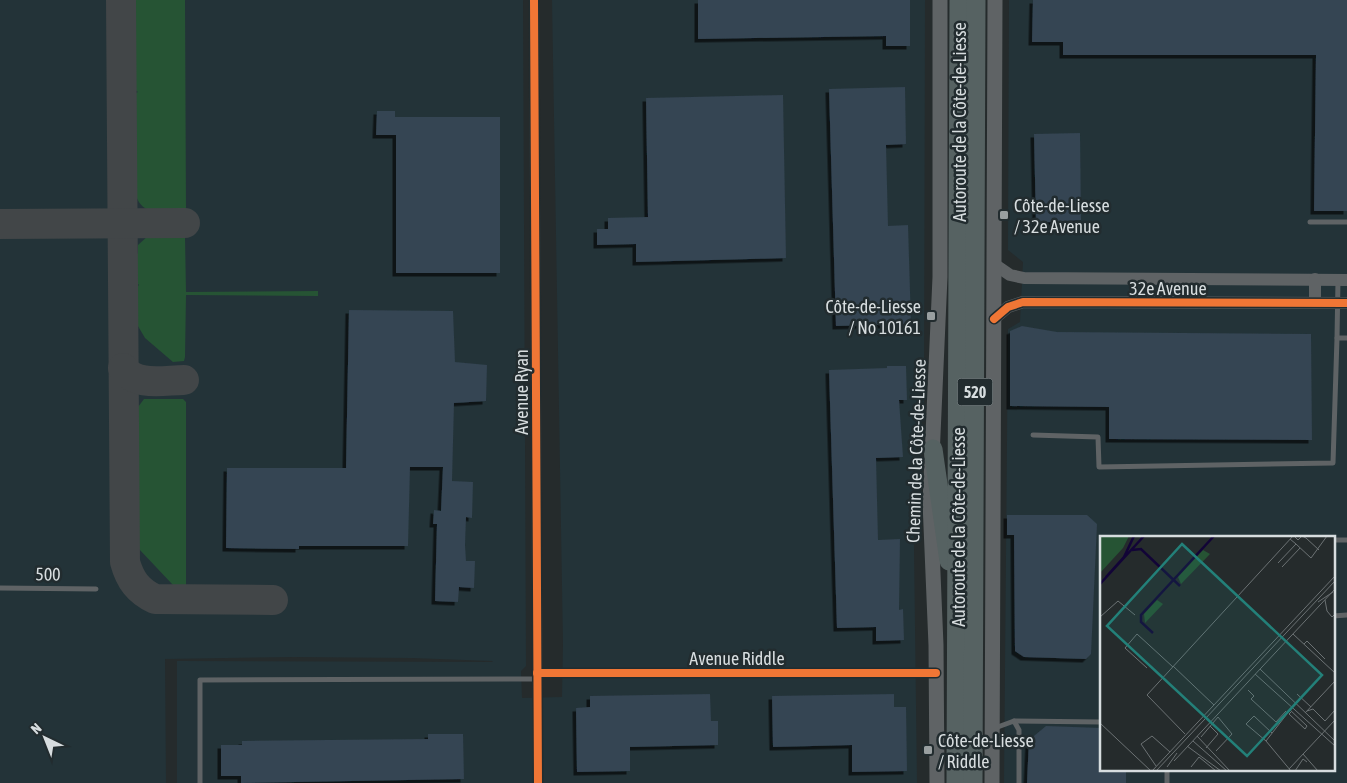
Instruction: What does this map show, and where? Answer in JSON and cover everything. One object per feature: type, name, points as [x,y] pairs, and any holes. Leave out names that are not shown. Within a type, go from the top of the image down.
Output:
[{"type":"highway","name":"Autoroute de la Côte-de-Liesse","points":[[956,783],[959,0]]},
{"type":"highway","name":"Autoroute de la Côte-de-Liesse","points":[[973,783],[976,0]]},
{"type":"highway","points":[[933,449],[958,621]]},
{"type":"main road","name":"Chemin de la Côte-de-Liesse","points":[[937,783],[936,674],[930,526],[940,277],[940,0]]},
{"type":"main road","points":[[992,783],[995,0]]},
{"type":"street","name":"Avenue Ryan","points":[[534,0],[538,783]]},
{"type":"street","name":"32e Avenue","points":[[994,264],[1010,276],[1024,278],[1342,280]]},
{"type":"street","points":[[1315,279],[1315,303]]},
{"type":"street","name":"32e Avenue","points":[[994,319],[1011,305],[1022,302],[1342,303]]},
{"type":"street","name":"Avenue Riddle","points":[[537,676],[936,674]]},
{"type":"lane","points":[[1310,222],[1347,222]]},
{"type":"lane","points":[[1033,435],[1098,436],[1099,467],[1333,463],[1337,338],[1342,303],[1342,280]]},
{"type":"lane","points":[[1337,338],[1347,338]]},
{"type":"lane","points":[[1334,540],[1347,540]]},
{"type":"lane","name":"500","points":[[0,588],[96,589]]},
{"type":"lane","points":[[1334,616],[1347,615]]},
{"type":"lane","points":[[200,783],[200,680],[537,676]]},
{"type":"lane","points":[[992,728],[1014,721],[1100,722]]},
{"type":"lane","points":[[1014,721],[1020,730],[1019,783]]},
{"type":"lane","points":[[1167,770],[1167,783]]},
{"type":"shaded area","points":[[0,0],[523,0],[526,666],[521,671],[522,698],[562,697],[563,644],[552,0],[925,0],[924,402],[913,470],[917,783],[177,783],[177,661],[493,662],[412,658],[294,657],[165,659],[166,783],[0,783]]},
{"type":"shaded area","points":[[1009,0],[1347,0],[1347,783],[1004,783],[1008,329],[1020,322],[1023,262],[1008,250]]},
{"type":"green space","points":[[133,0],[185,0],[186,211],[162,212],[149,210],[143,206],[136,195],[134,187],[137,158],[134,156],[134,94],[138,92],[134,89],[136,76],[134,73]]},
{"type":"green space","points":[[149,235],[185,237],[186,292],[318,291],[318,296],[186,295],[185,357],[184,361],[173,362],[145,338],[135,321],[135,289],[139,285],[135,281],[135,256],[138,253],[138,245]]},
{"type":"green space","points":[[144,399],[183,399],[186,402],[186,586],[173,585],[139,549],[139,544],[136,541],[136,473],[138,469],[136,463],[138,444],[135,411]]},
{"type":"building","points":[[698,0],[910,0],[910,46],[886,46],[886,36],[698,39]]},
{"type":"building","points":[[1033,0],[1347,0],[1347,211],[1314,211],[1316,55],[1063,55],[1063,42],[1032,42]]},
{"type":"building","points":[[905,87],[906,144],[886,145],[888,226],[908,225],[911,324],[836,326],[829,89]]},
{"type":"building","points":[[783,95],[786,258],[636,262],[636,244],[597,245],[597,229],[608,229],[608,218],[648,217],[646,98]]},
{"type":"building","points":[[377,111],[395,111],[395,117],[500,117],[500,273],[396,273],[396,135],[376,135]]},
{"type":"building","points":[[1080,133],[1081,220],[1036,223],[1034,134]]},
{"type":"building","points":[[349,310],[453,311],[455,362],[487,365],[486,401],[454,403],[452,481],[473,482],[472,518],[466,517],[465,545],[466,561],[475,561],[474,588],[459,587],[458,602],[435,601],[437,524],[433,524],[434,510],[441,511],[443,467],[410,467],[408,546],[299,546],[299,549],[226,548],[227,468],[346,468]]},
{"type":"building","points":[[1022,326],[1057,332],[1311,334],[1312,440],[1109,439],[1109,407],[1010,406],[1010,331]]},
{"type":"building","points":[[887,366],[906,366],[907,400],[899,400],[903,457],[876,458],[878,540],[900,539],[899,610],[903,609],[904,640],[876,641],[876,627],[837,628],[829,370],[887,368]]},
{"type":"building","points":[[1007,515],[1087,515],[1097,524],[1091,654],[1086,659],[1024,657],[1015,651],[1014,535],[1007,535]]},
{"type":"building","points":[[710,694],[711,721],[718,721],[718,745],[630,747],[630,771],[577,772],[576,708],[590,707],[590,696]]},
{"type":"building","points":[[894,694],[894,707],[906,707],[907,771],[852,772],[852,745],[773,747],[772,696]]},
{"type":"building","points":[[1046,726],[1100,728],[1100,770],[1126,770],[1126,783],[1027,783],[1029,740]]},
{"type":"building","points":[[428,734],[463,734],[464,779],[241,783],[241,776],[221,776],[221,745],[242,745],[242,741],[428,739]]},
{"type":"taxiway","points":[[121,0],[125,562],[129,574],[136,584],[155,599],[273,600]]},
{"type":"taxiway","points":[[0,224],[185,223]]},
{"type":"taxiway","points":[[123,368],[135,378],[143,380],[184,380]]},
{"type":"cycle path","points":[[534,0],[538,783]]},
{"type":"cycle path","points":[[994,319],[1008,307],[1023,302],[1347,303]]},
{"type":"cycle path","points":[[537,673],[936,673]]},
{"type":"place","name":"Côte-de-Liesse / 32e Avenue","points":[[1004,215]]},
{"type":"place","name":"Côte-de-Liesse / No 10161","points":[[931,316]]},
{"type":"place","name":"Côte-de-Liesse / Riddle","points":[[928,750]]}]
